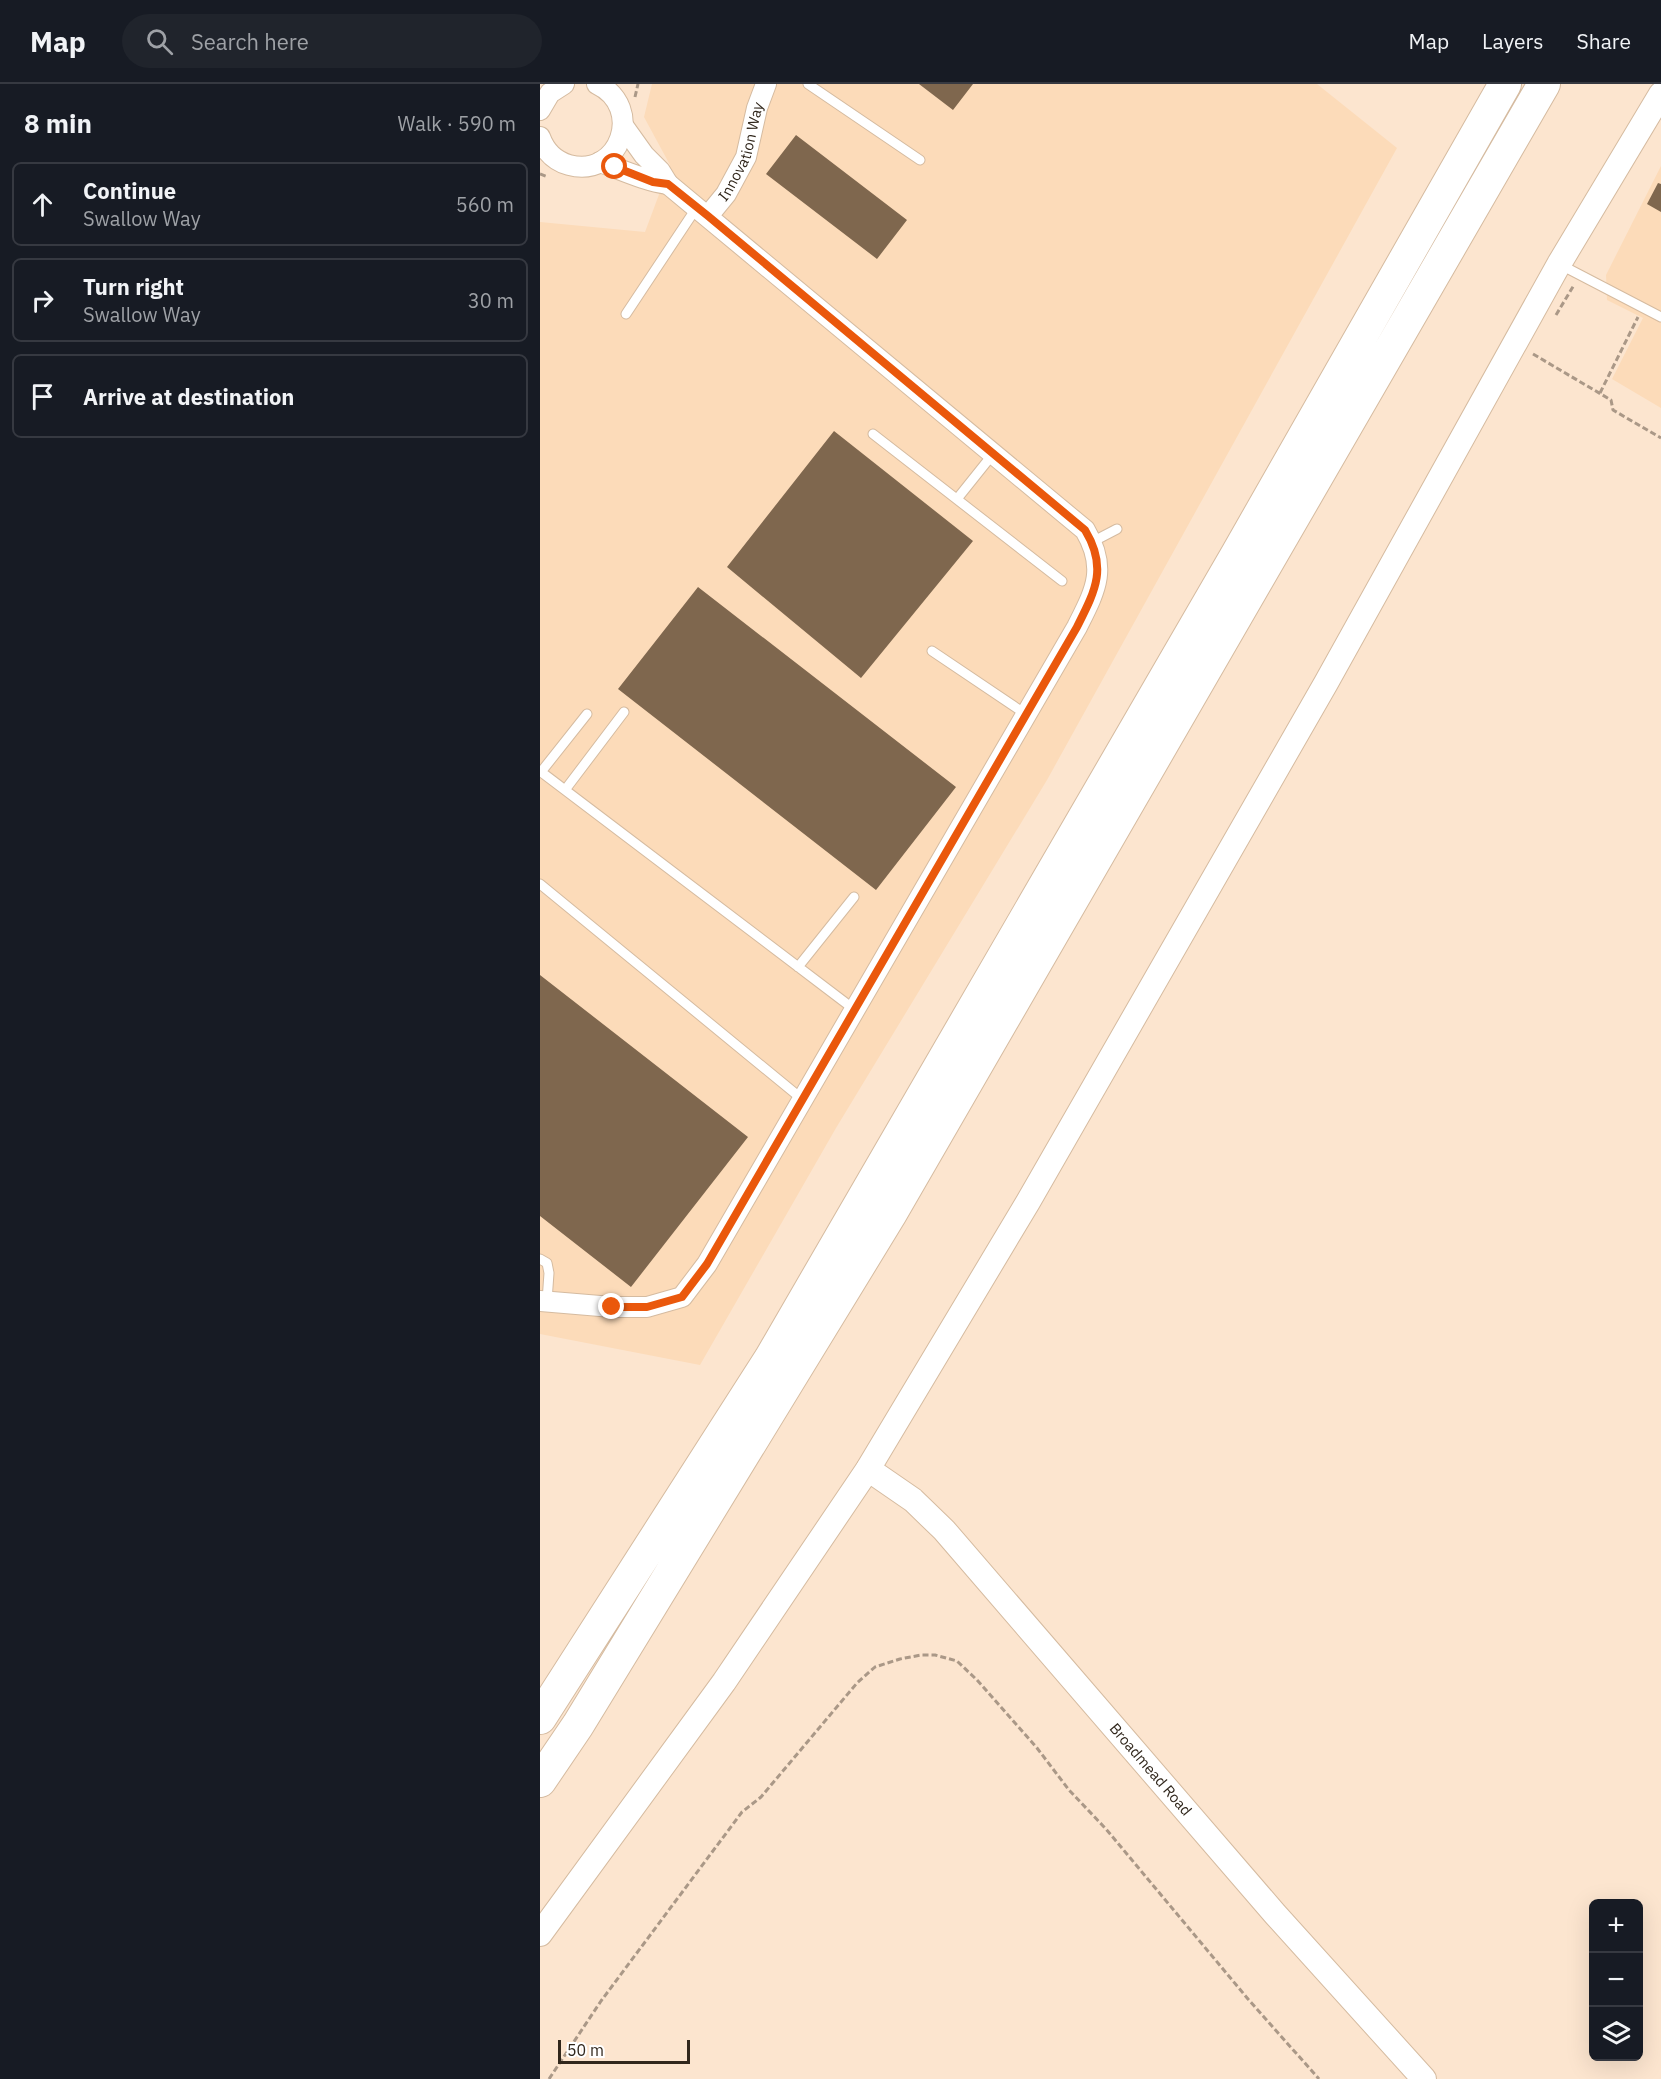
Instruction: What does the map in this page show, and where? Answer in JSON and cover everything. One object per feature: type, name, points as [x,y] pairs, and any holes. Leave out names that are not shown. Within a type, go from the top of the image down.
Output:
[{"type":"highway","points":[[540,1718],[770,1359],[1237,554],[1505,84]]},
{"type":"highway","points":[[540,1781],[579,1725],[890,1215],[1544,84]]},
{"type":"street","points":[[540,137],[546,155],[575,166],[588,166],[600,162],[612,153],[620,141],[624,127],[622,112],[616,99],[606,88],[597,84]]},
{"type":"street","points":[[620,106],[626,84]]},
{"type":"street","name":"Innovation Way","points":[[702,212],[726,194],[746,157],[757,108],[766,84]]},
{"type":"street","points":[[540,1934],[724,1682],[868,1469],[1028,1202],[1326,683],[1559,264],[1661,94]]},
{"type":"street","points":[[544,1301],[612,1307],[647,1307],[682,1297],[707,1264],[1027,714],[1077,627],[1093,595],[1097,579],[1098,558],[1085,530],[668,184],[624,127]]},
{"type":"street","points":[[600,162],[633,172],[653,182],[668,184]]},
{"type":"street","name":"Broadmead Road","points":[[868,1469],[913,1500],[944,1530],[1275,1914],[1424,2079]]},
{"type":"lane","points":[[808,84],[920,160]]},
{"type":"lane","points":[[626,314],[702,212]]},
{"type":"lane","points":[[1559,264],[1661,317]]},
{"type":"lane","points":[[873,434],[1062,580]]},
{"type":"lane","points":[[957,499],[993,454]]},
{"type":"lane","points":[[1092,542],[1117,529]]},
{"type":"lane","points":[[932,651],[1027,714]]},
{"type":"lane","points":[[565,790],[624,712]]},
{"type":"lane","points":[[587,714],[541,771],[855,1010]]},
{"type":"lane","points":[[540,884],[802,1099]]},
{"type":"lane","points":[[798,967],[854,897]]},
{"type":"lane","points":[[540,1259],[547,1263],[549,1273],[544,1301]]},
{"type":"path","points":[[1600,393],[1642,307]]},
{"type":"path","points":[[1533,354],[1611,399],[1613,410],[1661,438]]},
{"type":"path","points":[[549,2079],[601,2001],[742,1812],[761,1797],[857,1683],[875,1667],[900,1659],[935,1655],[957,1661],[977,1680],[1106,1829],[1248,1999],[1319,2079]]},
{"type":"shaded area","points":[[652,84],[1317,84],[1397,148],[1047,780],[836,1128],[700,1365],[540,1334],[540,222],[645,232],[670,165],[644,117]]},
{"type":"shaded area","points":[[1661,166],[1661,408],[1612,379],[1643,318],[1607,300],[1606,275]]},
{"type":"building","points":[[919,84],[973,84],[953,110]]},
{"type":"building","points":[[796,135],[907,220],[877,259],[766,174]]},
{"type":"building","points":[[1658,183],[1661,184],[1661,212],[1647,204]]},
{"type":"building","points":[[834,431],[973,541],[861,678],[727,567]]},
{"type":"building","points":[[698,587],[956,787],[876,890],[618,689]]},
{"type":"building","points":[[540,975],[748,1137],[631,1287],[540,1216]]},
{"type":"route","points":[[612,1307],[647,1307],[682,1297],[707,1264],[1077,627],[1093,595],[1097,579],[1098,558],[1085,530],[708,216],[668,184],[653,182],[633,172],[615,167]]}]
